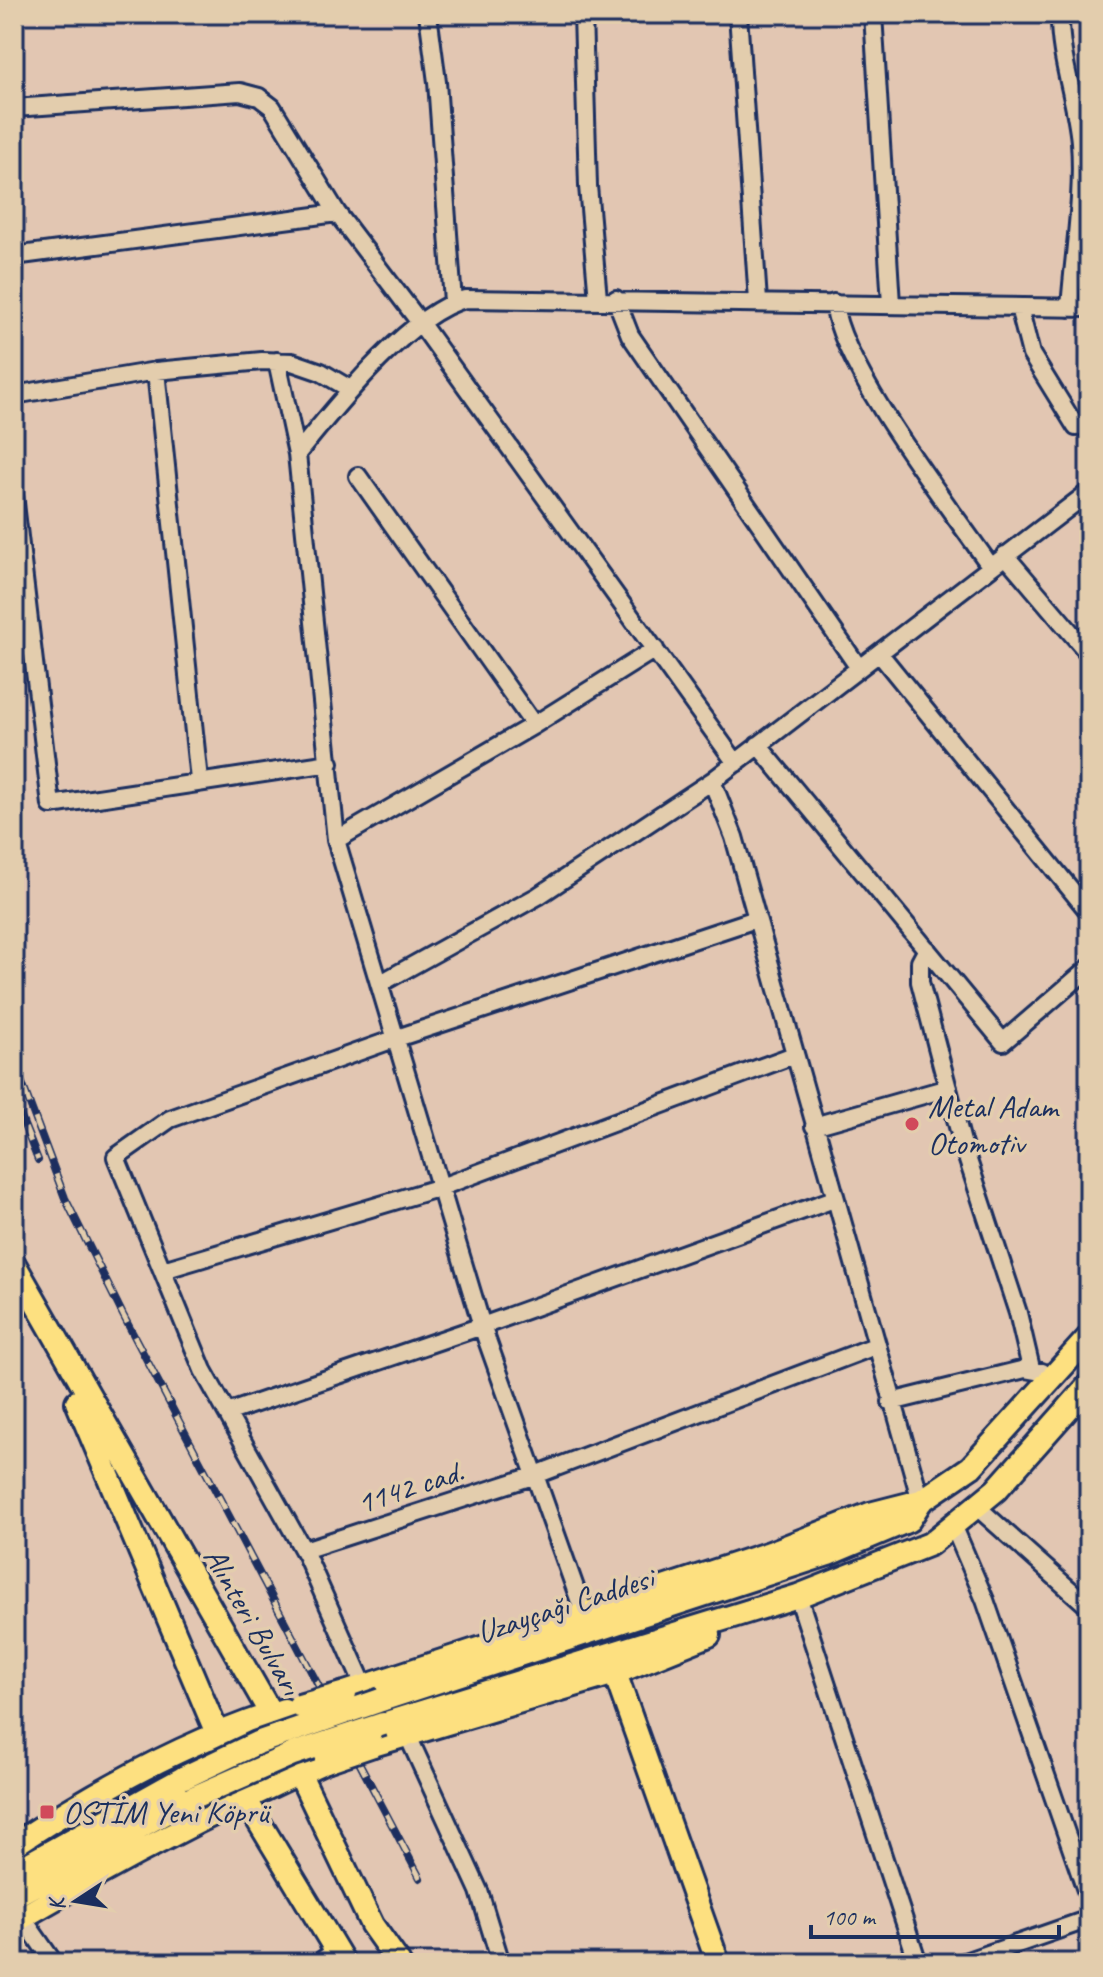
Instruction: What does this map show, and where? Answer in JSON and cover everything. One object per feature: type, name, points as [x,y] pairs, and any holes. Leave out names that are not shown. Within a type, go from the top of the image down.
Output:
[{"type":"main road","name":"Alınteri Bulvarı","points":[[14,1264],[271,1714],[372,1925],[399,1963]]},
{"type":"main road","name":"Alınteri Bulvarı","points":[[41,1316],[244,1797],[332,1959]]},
{"type":"main road","name":"Uzayçağı Caddesi","points":[[17,1912],[188,1788],[257,1743],[363,1693],[828,1554],[909,1520],[921,1501],[971,1467],[1040,1374],[1089,1337]]},
{"type":"main road","name":"Uzayçağı Caddesi","points":[[14,1872],[188,1788],[383,1724],[798,1596],[930,1544],[996,1490],[1089,1385]]},
{"type":"main road","points":[[15,1841],[217,1734],[299,1706],[363,1693],[584,1613],[770,1553],[870,1514],[921,1501]]},
{"type":"main road","points":[[17,1912],[244,1797],[326,1761],[615,1673],[798,1596]]},
{"type":"main road","points":[[615,1673],[718,1963]]},
{"type":"street","points":[[428,14],[437,82],[453,302]]},
{"type":"street","points":[[583,14],[587,173],[598,299]]},
{"type":"street","points":[[738,14],[758,301]]},
{"type":"street","points":[[873,14],[891,304]]},
{"type":"street","points":[[1060,14],[1060,44],[1078,122],[1080,164],[1070,308]]},
{"type":"street","points":[[14,108],[250,93],[272,107],[337,213],[421,324],[736,763]]},
{"type":"street","points":[[14,256],[337,213]]},
{"type":"street","points":[[297,454],[350,389],[421,324],[453,302],[476,298],[616,299],[1089,308]]},
{"type":"street","points":[[616,299],[630,335],[859,668]]},
{"type":"street","points":[[834,303],[843,339],[899,434],[991,567]]},
{"type":"street","points":[[1019,307],[1031,354],[1076,427]]},
{"type":"street","points":[[14,395],[156,371],[277,361],[292,362],[321,372],[350,389]]},
{"type":"street","points":[[277,361],[297,454],[336,840],[482,1326],[584,1613]]},
{"type":"street","points":[[156,371],[199,780]]},
{"type":"street","points":[[358,476],[534,725]]},
{"type":"street","points":[[381,983],[538,896],[712,781],[1089,492]]},
{"type":"street","points":[[14,495],[51,805],[199,780],[330,763]]},
{"type":"street","points":[[1005,555],[1089,654]]},
{"type":"street","points":[[336,840],[534,725],[655,649]]},
{"type":"street","points":[[879,653],[1089,912]]},
{"type":"street","points":[[758,745],[1003,1042],[1089,968]]},
{"type":"street","points":[[712,781],[734,837],[921,1501]]},
{"type":"street","points":[[363,1693],[304,1550],[203,1370],[116,1157],[170,1119],[397,1038],[756,919]]},
{"type":"street","points":[[891,1402],[1040,1374],[948,1088],[919,975],[920,962],[927,949]]},
{"type":"street","points":[[163,1270],[441,1187],[794,1055]]},
{"type":"street","points":[[814,1126],[948,1088]]},
{"type":"street","points":[[227,1413],[482,1326],[834,1199]]},
{"type":"street","name":"1142 cad.","points":[[304,1550],[533,1476],[875,1346]]},
{"type":"street","points":[[976,1506],[1089,1607]]},
{"type":"street","points":[[953,1525],[985,1600],[1089,1899]]},
{"type":"street","points":[[798,1596],[918,1963]]},
{"type":"street","points":[[407,1734],[479,1891],[501,1963]]},
{"type":"street","points":[[17,1912],[54,1963]]},
{"type":"street","points":[[962,1963],[1089,1919]]},
{"type":"railway","points":[[14,1062],[65,1198],[123,1315],[420,1878]]},
{"type":"railway","points":[[14,1100],[38,1160]]},
{"type":"place","name":"Metal Adam Otomotiv","points":[[912,1124]]},
{"type":"place","name":"OSTİM Yeni Köprü","points":[[47,1812]]}]
